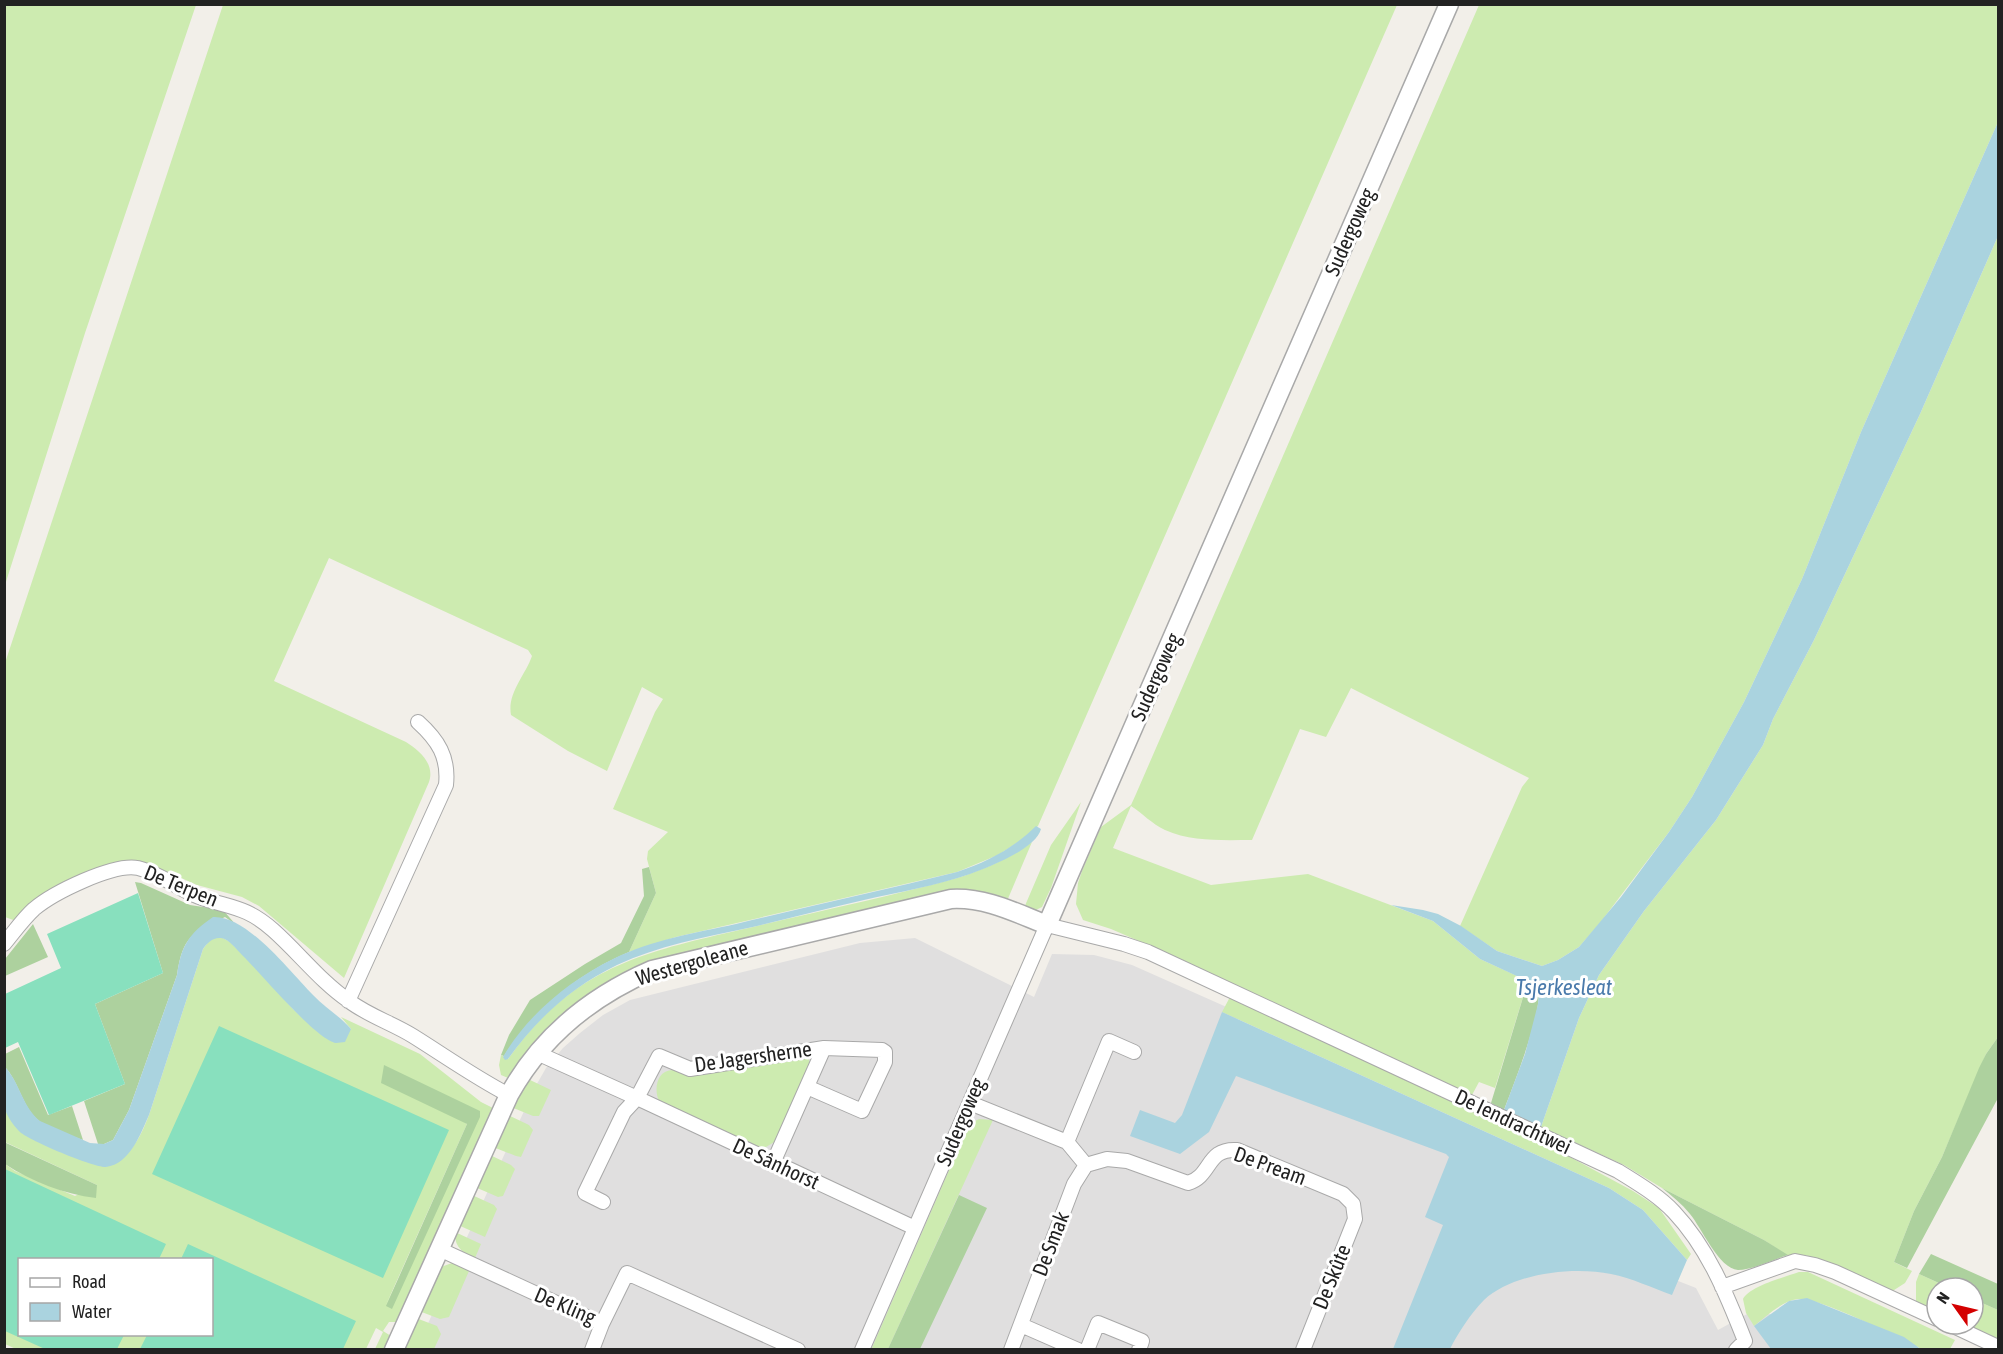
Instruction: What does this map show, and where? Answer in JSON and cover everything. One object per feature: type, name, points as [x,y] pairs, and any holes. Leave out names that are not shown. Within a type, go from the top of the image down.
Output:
[{"type":"street","name":"Sudergoweg","points":[[862,1350],[1449,4]]},
{"type":"street","points":[[348,1001],[446,785],[447,772],[439,746],[433,735],[418,722]]},
{"type":"street","name":"De Terpen","points":[[4,944],[35,909],[49,899],[106,871],[122,867],[137,868],[153,873],[198,896],[247,911],[273,930],[324,981],[348,1001],[372,1016],[410,1034],[509,1095]]},
{"type":"street","name":"Westergoleane","points":[[394,1350],[509,1095],[537,1053],[565,1024],[594,1001],[626,981],[652,970],[951,898],[985,901],[1047,925]]},
{"type":"street","name":"De Iendrachtwei","points":[[1047,925],[1148,952],[1617,1171],[1658,1197],[1673,1211],[1706,1254],[1722,1287],[1744,1347]]},
{"type":"street","points":[[1067,1142],[1109,1041],[1134,1052]]},
{"type":"street","name":"De Jagersherne","points":[[638,1098],[658,1056],[690,1069],[824,1048],[882,1050],[886,1056],[862,1111],[807,1087]]},
{"type":"street","name":"De Jagersherne","points":[[773,1162],[824,1048]]},
{"type":"street","name":"De Sânhorst","points":[[537,1053],[915,1228]]},
{"type":"street","points":[[603,1202],[585,1194],[624,1112],[638,1098]]},
{"type":"street","points":[[970,1103],[1067,1142],[1086,1165]]},
{"type":"street","name":"De Pream","points":[[1086,1165],[1107,1159],[1126,1161],[1188,1183],[1204,1173],[1214,1156],[1227,1149],[1237,1149],[1343,1194],[1353,1204]]},
{"type":"street","name":"De Smak","points":[[1011,1350],[1074,1184],[1086,1165]]},
{"type":"street","name":"De Skûte","points":[[1303,1350],[1355,1219],[1353,1204]]},
{"type":"street","name":"De Kling","points":[[439,1249],[602,1324],[627,1273],[798,1350]]},
{"type":"street","points":[[1722,1287],[1795,1261],[1836,1272],[1925,1313]]},
{"type":"street","points":[[1087,1350],[1098,1323],[1142,1341],[1139,1350]]},
{"type":"street","points":[[592,1350],[602,1324]]},
{"type":"street","points":[[1021,1325],[1078,1350]]},
{"type":"street","points":[[1975,1336],[1998,1347]]},
{"type":"shaded area","points":[[915,938],[1034,997],[1052,954],[1094,955],[1132,965],[1240,1013],[1228,1042],[1476,1147],[1457,1194],[1696,1288],[1718,1330],[1758,1308],[1838,1350],[416,1350],[534,1089],[546,1068],[580,1033],[603,1015],[630,1000],[860,943]]},
{"type":"green space","points":[[5,4],[196,5],[85,333],[5,585]]},
{"type":"green space","points":[[223,5],[1397,5],[1038,826],[998,855],[957,872],[676,937],[629,952],[656,893],[647,859],[648,851],[668,832],[613,809],[655,712],[663,699],[642,687],[607,771],[568,751],[511,715],[510,707],[514,692],[532,656],[528,650],[329,558],[274,681],[406,742],[425,759],[430,769],[429,782],[344,978],[259,906],[242,897],[197,885],[163,870],[144,865],[42,897],[31,903],[16,921],[5,917],[5,663]]},
{"type":"green space","points":[[1479,5],[1998,5],[1998,122],[1861,432],[1802,579],[1744,702],[1692,797],[1669,832],[1579,947],[1558,960],[1542,966],[1497,951],[1460,926],[1522,787],[1529,778],[1351,688],[1326,737],[1300,729],[1252,840],[1208,840],[1175,834],[1156,825],[1131,806],[1113,848],[1211,885],[1308,874],[1433,921],[1480,959],[1528,981],[1495,1088],[1479,1082],[1472,1095],[1176,957],[1111,929],[1083,920],[1076,904],[1078,883],[1101,827],[1131,805],[1136,794]]},
{"type":"green space","points":[[1998,236],[1998,1037],[1986,1054],[1942,1157],[1914,1211],[1894,1262],[1912,1271],[1905,1283],[1891,1292],[1820,1260],[1805,1255],[1788,1256],[1764,1240],[1662,1188],[1624,1165],[1541,1127],[1579,1018],[1599,975],[1644,911],[1716,820],[1763,745],[1773,719],[1814,640],[1920,414]]},
{"type":"green space","points":[[1081,802],[1051,888],[1042,907],[1034,911],[1024,908],[1051,845]]},
{"type":"green space","points":[[1032,842],[1007,901],[985,894],[608,983],[593,992],[553,1026],[508,1078],[501,1075],[499,1065],[501,1055],[508,1059],[534,1027],[560,1001],[588,981],[618,966],[682,944],[957,878],[996,863]]},
{"type":"green space","points":[[649,867],[656,893],[629,952],[593,970],[559,994],[529,1023],[504,1056],[501,1055],[509,1035],[530,1000],[621,943],[644,896],[642,869]]},
{"type":"green space","points":[[135,882],[190,905],[223,910],[236,925],[225,917],[196,933],[186,944],[129,1110],[113,1140],[98,1144],[84,1101],[125,1084],[95,1004],[163,973]]},
{"type":"green space","points":[[138,893],[163,973],[95,1004],[125,1084],[49,1115],[18,1042],[5,1048],[5,994],[61,968],[47,934]]},
{"type":"green space","points":[[33,924],[48,957],[5,976],[5,959]]},
{"type":"green space","points":[[214,938],[223,938],[230,942],[293,1009],[323,1036],[351,1029],[341,1017],[420,1054],[481,1102],[493,1108],[398,1320],[389,1322],[383,1331],[391,1336],[385,1349],[375,1349],[383,1332],[376,1328],[366,1349],[18,1350],[5,1344],[5,1164],[15,1171],[75,1196],[97,1185],[5,1142],[4,1109],[21,1132],[105,1167],[121,1159],[133,1147],[149,1115],[203,949]],"holes":[[[384,1066],[480,1112],[386,1305],[467,1124]]]},
{"type":"green space","points":[[1528,981],[1537,987],[1539,999],[1526,1049],[1504,1110],[1491,1103]]},
{"type":"green space","points":[[1230,997],[1570,1157],[1633,1191],[1659,1208],[1691,1254],[1687,1260],[1643,1210],[1609,1188],[1222,1012]]},
{"type":"green space","points":[[219,1026],[449,1130],[383,1278],[152,1174]]},
{"type":"green space","points":[[1998,1037],[1998,1098],[1907,1268],[1894,1262],[1914,1211],[1942,1157],[1979,1068]]},
{"type":"green space","points":[[19,1047],[48,1115],[72,1106],[83,1140],[43,1124],[29,1109],[5,1067],[5,1054]]},
{"type":"green space","points":[[805,1056],[811,1064],[776,1141],[766,1147],[759,1148],[660,1103],[658,1098],[658,1082],[663,1073],[668,1071],[674,1070],[694,1075],[708,1074]]},
{"type":"green space","points":[[384,1065],[480,1111],[480,1117],[392,1309],[386,1306],[467,1124],[381,1083]]},
{"type":"green space","points":[[528,1079],[551,1090],[539,1116],[533,1116],[511,1107]]},
{"type":"green space","points":[[508,1115],[529,1125],[533,1130],[521,1157],[493,1147]]},
{"type":"green space","points":[[979,1119],[993,1120],[888,1349],[871,1350],[969,1124]]},
{"type":"green space","points":[[4,1142],[97,1185],[96,1198],[37,1182],[5,1164]]},
{"type":"green space","points":[[490,1155],[515,1169],[503,1196],[498,1197],[475,1187]]},
{"type":"green space","points":[[5,1169],[166,1244],[159,1258],[18,1258],[18,1336],[124,1336],[117,1349],[45,1349],[5,1331]]},
{"type":"green space","points":[[1662,1188],[1764,1240],[1788,1255],[1750,1268],[1738,1270],[1731,1268],[1717,1255],[1687,1210]]},
{"type":"green space","points":[[472,1195],[494,1205],[497,1209],[485,1237],[458,1225]]},
{"type":"green space","points":[[959,1195],[987,1208],[920,1349],[888,1349]]},
{"type":"green space","points":[[455,1232],[481,1244],[475,1258],[460,1249],[456,1242]]},
{"type":"green space","points":[[188,1244],[356,1321],[343,1349],[140,1349],[146,1336],[213,1336],[213,1258],[181,1258]]},
{"type":"green space","points":[[1931,1254],[1980,1276],[1925,1277],[1919,1274]]},
{"type":"green space","points":[[452,1263],[469,1271],[449,1317],[440,1319],[419,1311],[441,1267]]},
{"type":"green space","points":[[1799,1272],[1808,1272],[1925,1326],[1925,1336],[1946,1336],[1955,1340],[1950,1349],[1920,1349],[1839,1310],[1798,1299],[1780,1306],[1754,1326],[1746,1313],[1743,1299],[1747,1294],[1768,1282]]},
{"type":"green space","points":[[1919,1274],[1925,1277],[1925,1308],[1916,1304],[1916,1282]]},
{"type":"green space","points":[[1985,1278],[1998,1284],[1998,1310],[1985,1304]]},
{"type":"green space","points":[[1985,1304],[1998,1310],[1998,1342],[1985,1336]]},
{"type":"green space","points":[[416,1318],[437,1326],[441,1334],[434,1349],[402,1350]]},
{"type":"water","name":"Tsjerkesleat","points":[[1998,122],[1998,236],[1920,414],[1814,640],[1773,719],[1763,745],[1716,820],[1644,911],[1599,975],[1579,1018],[1541,1127],[1504,1110],[1525,1054],[1538,1004],[1539,991],[1534,984],[1480,959],[1433,921],[1391,905],[1438,914],[1461,926],[1497,951],[1542,966],[1558,960],[1579,947],[1621,897],[1692,797],[1744,702],[1802,579],[1861,432]]},
{"type":"water","points":[[1036,826],[1041,829],[1037,836],[1021,850],[970,874],[681,943],[633,958],[600,974],[570,994],[543,1017],[508,1059],[505,1060],[503,1057],[524,1027],[551,1000],[581,977],[628,952],[673,938],[957,872],[1000,854]]},
{"type":"water","points":[[213,917],[240,925],[267,947],[318,1000],[351,1029],[345,1042],[336,1043],[315,1030],[227,940],[215,938],[203,949],[149,1115],[138,1139],[122,1160],[114,1165],[100,1166],[77,1159],[20,1132],[5,1109],[3,1094],[5,1067],[29,1109],[40,1121],[90,1143],[104,1144],[113,1140],[129,1110],[187,942],[197,929]]},
{"type":"water","points":[[1222,1012],[1609,1188],[1643,1210],[1687,1260],[1672,1295],[1611,1274],[1579,1271],[1544,1274],[1511,1283],[1484,1300],[1465,1323],[1450,1349],[1393,1349],[1443,1225],[1425,1217],[1449,1157],[1446,1154],[1236,1076],[1209,1132],[1180,1154],[1130,1136],[1140,1110],[1175,1123],[1182,1115]]},
{"type":"water","points":[[1807,1298],[1904,1337],[1920,1349],[1771,1349],[1754,1326],[1789,1301]]}]
